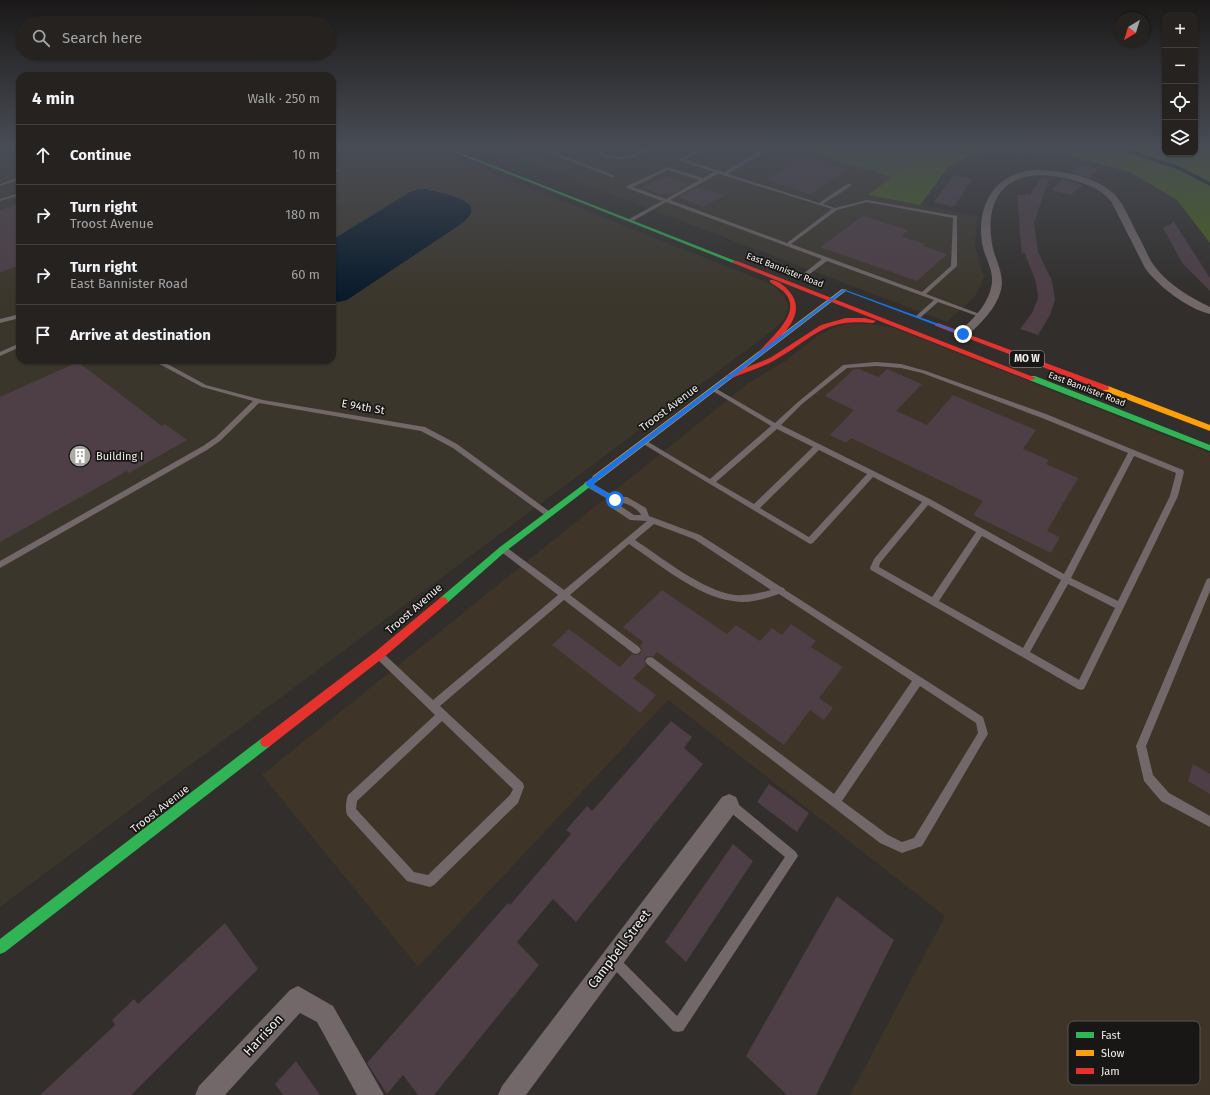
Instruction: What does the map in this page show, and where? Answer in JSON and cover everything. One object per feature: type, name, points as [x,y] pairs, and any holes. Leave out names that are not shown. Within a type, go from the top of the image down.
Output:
[{"type":"main road","name":"East Bannister Road","points":[[575,198],[1210,448]]},
{"type":"main road","points":[[630,207],[659,219]]},
{"type":"main road","points":[[670,236],[705,254],[772,281],[785,289],[793,299],[795,311],[789,321],[762,352]]},
{"type":"main road","name":"East Bannister Road","points":[[802,273],[818,280]]},
{"type":"main road","name":"East Bannister Road","points":[[831,285],[848,291]]},
{"type":"main road","name":"Troost Avenue","points":[[0,947],[379,655],[503,549],[831,299],[848,291]]},
{"type":"main road","name":"East Bannister Road","points":[[921,318],[1210,428]]},
{"type":"main road","points":[[729,376],[771,360],[819,327],[830,322],[852,320],[898,325]]},
{"type":"street","points":[[963,334],[982,316],[992,302],[998,281],[987,244],[986,217],[992,198]]},
{"type":"street","points":[[1113,198],[1150,268],[1172,289],[1210,311]]},
{"type":"street","name":"Campbell Street","points":[[510,1095],[729,804]]},
{"type":"street","name":"Harrison","points":[[208,1095],[298,998],[325,1014],[371,1095]]},
{"type":"lane","points":[[658,198],[982,316]]},
{"type":"lane","points":[[631,220],[671,198]]},
{"type":"lane","points":[[801,198],[835,209]]},
{"type":"lane","points":[[820,204],[829,198]]},
{"type":"lane","points":[[787,245],[835,209],[866,201],[955,217],[954,266],[922,295]]},
{"type":"lane","points":[[802,273],[826,259]]},
{"type":"lane","points":[[921,318],[937,300]]},
{"type":"lane","points":[[0,321],[16,317]]},
{"type":"lane","points":[[0,354],[16,347]]},
{"type":"lane","name":"E 94th St","points":[[163,364],[204,386],[257,401],[423,429],[455,446],[549,514]]},
{"type":"lane","points":[[711,482],[776,426],[800,403],[845,366],[876,364],[901,366],[924,372],[1032,412],[1180,472],[1174,496],[1081,686],[874,568],[877,561],[927,501]]},
{"type":"lane","points":[[713,389],[776,426],[927,501],[1066,579],[1120,606]]},
{"type":"lane","points":[[0,565],[205,448],[218,439],[257,401]]},
{"type":"lane","points":[[643,442],[810,541],[872,474]]},
{"type":"lane","points":[[755,508],[818,447]]},
{"type":"lane","points":[[1024,654],[1066,579],[1132,452]]},
{"type":"lane","points":[[588,484],[615,500],[624,499],[643,510],[649,520]]},
{"type":"lane","points":[[615,500],[615,506],[634,518],[649,520],[697,537],[781,590],[918,681],[980,720],[983,734],[918,842],[902,848],[884,839],[650,661]]},
{"type":"lane","points":[[434,705],[630,540],[649,520]]},
{"type":"lane","points":[[933,602],[981,532]]},
{"type":"lane","points":[[630,540],[676,571],[714,593],[733,598],[755,597],[781,590]]},
{"type":"lane","points":[[503,549],[636,650]]},
{"type":"lane","points":[[1210,581],[1207,598],[1141,746],[1148,777],[1164,797],[1210,822]]},
{"type":"lane","points":[[379,655],[434,705],[519,787],[514,798],[430,881],[411,877],[351,811],[352,799],[443,714]]},
{"type":"lane","points":[[835,802],[918,681]]},
{"type":"lane","points":[[612,959],[678,1026],[792,856],[729,804]]},
{"type":"shaded area","points":[[0,198],[16,198],[16,364],[336,364],[336,198],[554,198],[756,278],[772,285],[784,296],[789,307],[784,319],[772,331],[0,907]]},
{"type":"shaded area","points":[[621,198],[884,198],[977,216],[975,247],[984,277],[974,298],[947,322]]},
{"type":"shaded area","points":[[846,324],[870,324],[894,328],[1210,453],[1210,1095],[850,1095],[945,916],[668,700],[418,967],[262,775],[747,384],[785,361],[816,337],[831,329]]},
{"type":"green space","points":[[884,198],[925,198],[920,205]]},
{"type":"green space","points":[[1174,198],[1210,198],[1210,243],[1177,200]]},
{"type":"water","points":[[400,198],[459,198],[471,207],[470,215],[460,225],[347,300],[338,302],[336,301],[336,238]]},
{"type":"building","points":[[681,198],[719,198],[704,207]]},
{"type":"building","points":[[937,198],[960,198],[954,207],[934,202]]},
{"type":"building","points":[[1017,198],[1042,198],[1034,223],[1038,252],[1052,281],[1055,300],[1050,315],[1038,335],[1020,329],[1032,313],[1038,298],[1036,282],[1024,251],[1022,255]]},
{"type":"building","points":[[16,204],[16,266],[0,272],[0,210]]},
{"type":"building","points":[[863,216],[908,230],[901,236],[925,244],[923,246],[947,254],[917,281],[820,247]]},
{"type":"building","points":[[1174,222],[1210,278],[1210,291],[1183,264],[1163,228]]},
{"type":"building","name":"Building I","points":[[74,364],[81,364],[162,426],[165,424],[187,440],[129,473],[127,471],[0,542],[0,397]]},
{"type":"building","points":[[854,369],[859,369],[879,377],[887,369],[922,384],[896,411],[927,425],[953,395],[1036,430],[1023,449],[1049,460],[1046,464],[1078,478],[1047,531],[1060,537],[1051,553],[973,515],[983,501],[851,438],[846,443],[830,435],[854,410],[825,396]]},
{"type":"building","points":[[662,590],[727,634],[736,625],[760,641],[772,628],[782,635],[791,624],[816,641],[811,647],[843,667],[819,698],[833,708],[824,720],[810,710],[784,745],[657,652],[653,657],[646,657],[644,660],[646,665],[633,678],[656,695],[640,713],[552,645],[569,629],[620,667],[632,654],[640,654],[642,649],[640,646],[643,642],[623,627]]},
{"type":"building","points":[[671,721],[692,737],[684,748],[703,764],[576,922],[553,899],[517,942],[539,965],[434,1095],[418,1095],[403,1075],[387,1094],[367,1063],[508,903],[510,905],[571,834],[566,830],[587,806],[592,811]]},
{"type":"building","points":[[1193,764],[1210,774],[1210,794],[1188,781]]},
{"type":"building","points":[[769,784],[809,813],[797,832],[757,802]]},
{"type":"building","points":[[733,844],[753,861],[686,962],[665,942]]},
{"type":"building","points":[[837,896],[894,940],[816,1095],[787,1095],[746,1056]]},
{"type":"building","points":[[225,923],[258,969],[131,1095],[40,1095],[115,1025],[112,1020],[134,999],[138,1004]]},
{"type":"building","points":[[296,1061],[320,1095],[283,1095],[275,1084]]},
{"type":"traffic: fast","points":[[573,198],[735,262]]},
{"type":"traffic: fast","points":[[1032,378],[1210,448]]},
{"type":"traffic: fast","points":[[443,601],[503,549],[596,478]]},
{"type":"traffic: fast","points":[[0,947],[266,742]]},
{"type":"traffic: slow","points":[[596,478],[844,290]]},
{"type":"traffic: slow","points":[[1105,388],[1210,428]]},
{"type":"traffic: jam","points":[[735,262],[1032,378]]},
{"type":"traffic: jam","points":[[762,352],[787,325],[792,316],[794,307],[792,299],[785,290],[772,281]]},
{"type":"traffic: jam","points":[[729,376],[772,359],[823,326],[846,320],[873,321]]},
{"type":"traffic: jam","points":[[938,325],[1105,388]]},
{"type":"traffic: jam","points":[[266,742],[379,655],[443,601]]},
{"type":"place","name":"Building I","points":[[80,456]]},
{"type":"route","points":[[615,500],[588,484],[844,290],[963,334]]}]
